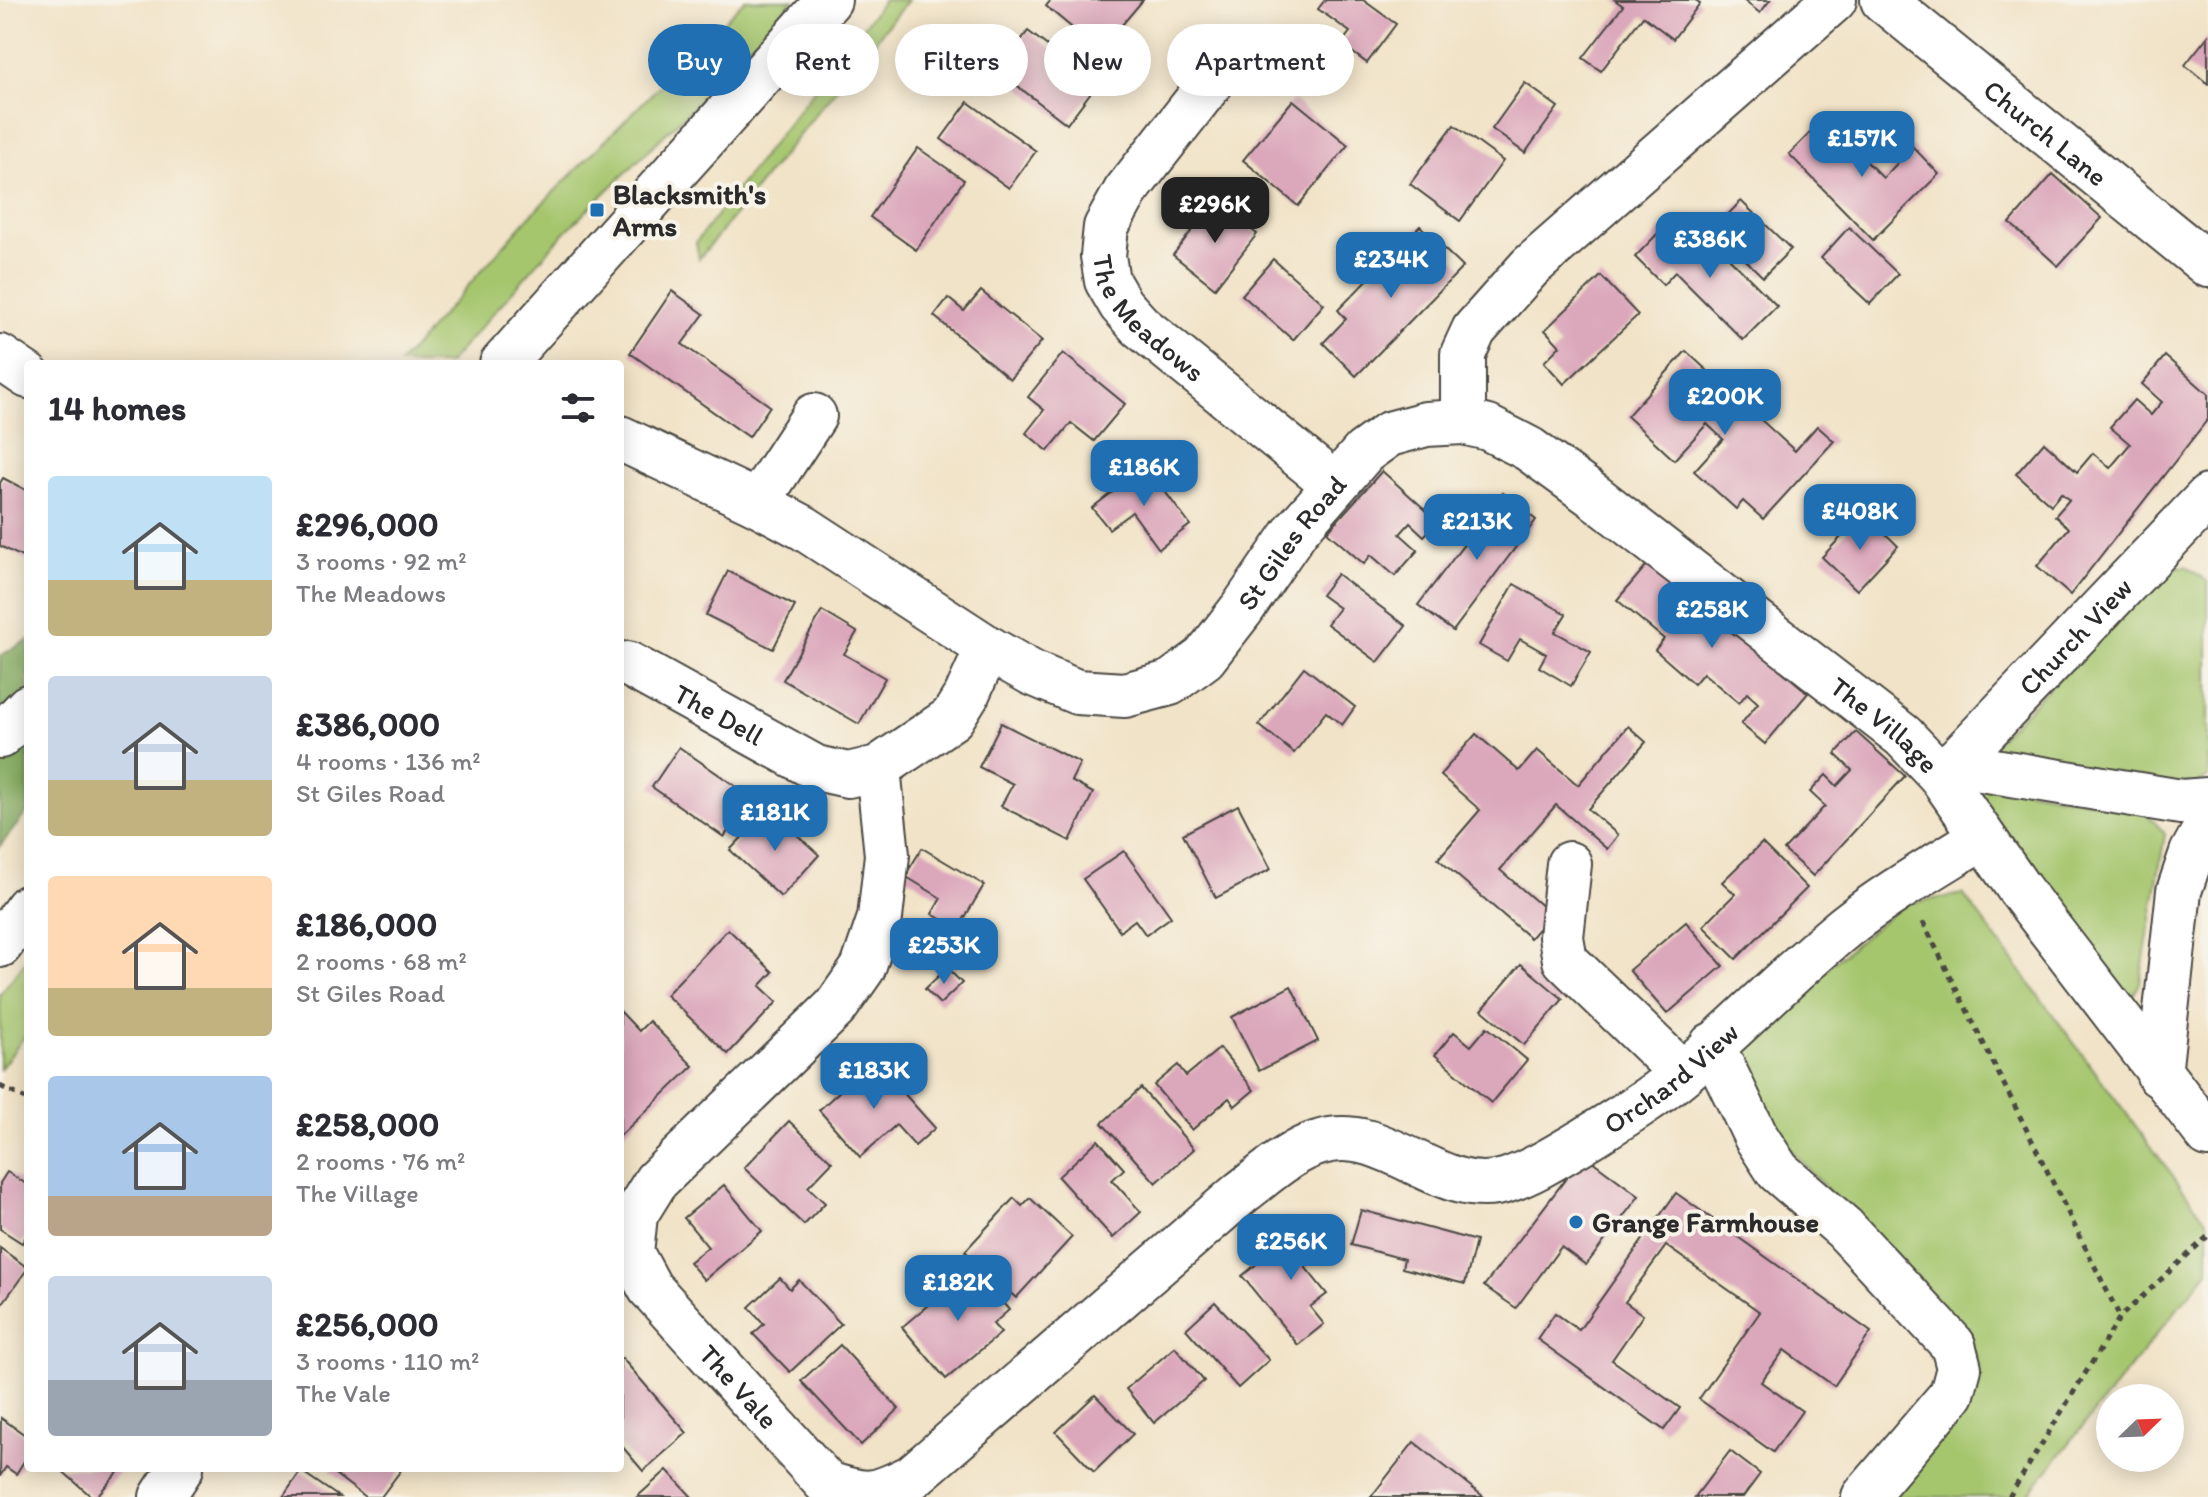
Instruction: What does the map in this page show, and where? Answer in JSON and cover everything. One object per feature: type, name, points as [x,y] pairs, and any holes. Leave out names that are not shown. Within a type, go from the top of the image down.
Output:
[{"type":"main road","points":[[506,360],[829,0]]},
{"type":"main road","points":[[1463,422],[1463,354],[1474,330],[1530,267],[1834,0]]},
{"type":"main road","name":"Church Lane","points":[[1883,0],[2208,265]]},
{"type":"main road","name":"The Meadows","points":[[1200,96],[1126,191],[1106,227],[1103,256],[1107,281],[1121,305],[1140,326],[1334,484]]},
{"type":"main road","points":[[0,357],[24,373]]},
{"type":"main road","points":[[757,503],[814,416]]},
{"type":"main road","name":"St Giles Road","points":[[624,440],[757,503],[846,555],[988,648],[1032,673],[1077,692],[1125,695],[1170,683],[1204,658],[1297,529],[1364,452],[1389,434],[1426,424],[1463,422]]},
{"type":"main road","name":"The Village","points":[[1463,422],[1488,428],[1529,449],[1946,770],[1982,837],[2159,1075],[2208,1135]]},
{"type":"main road","name":"Church View","points":[[1946,770],[2208,497]]},
{"type":"main road","name":"The Dell","points":[[628,664],[816,768],[848,775],[878,768],[952,718],[988,648]]},
{"type":"main road","points":[[0,736],[24,711]]},
{"type":"main road","name":"The Vale","points":[[878,768],[887,855],[880,918],[863,968],[835,1008],[656,1181],[635,1215],[631,1253],[650,1288],[827,1484],[853,1496],[878,1494],[912,1477],[1242,1192],[1287,1158],[1318,1143]]},
{"type":"main road","name":"The Village","points":[[1946,770],[2181,802],[2208,800]]},
{"type":"main road","points":[[2159,1075],[2194,901],[2192,853],[2208,824]]},
{"type":"main road","name":"Orchard View","points":[[1318,1143],[1345,1138],[1380,1144],[1456,1178],[1480,1184],[1506,1181],[1553,1159],[1616,1121],[1697,1059],[1847,926],[1982,837]]},
{"type":"main road","points":[[1569,864],[1561,937],[1565,960],[1697,1059],[1778,1171],[1844,1228],[1953,1345],[1959,1368],[1952,1394],[1864,1497]]},
{"type":"main road","points":[[0,945],[24,912]]},
{"type":"main road","points":[[162,1497],[178,1472]]},
{"type":"path","points":[[1905,885],[2120,1317]]},
{"type":"path","points":[[0,1086],[24,1098]]},
{"type":"path","points":[[2009,1497],[2120,1317],[2208,1236]]},
{"type":"green space","points":[[745,0],[793,0],[771,24],[767,24],[751,45],[751,24],[721,24]]},
{"type":"green space","points":[[884,0],[908,0],[879,36],[879,24],[865,24]]},
{"type":"green space","points":[[649,96],[704,96],[566,231],[452,360],[403,360],[529,217]]},
{"type":"green space","points":[[809,96],[831,96],[699,259],[696,242]]},
{"type":"green space","points":[[2186,566],[2208,582],[2208,777],[2182,793],[1978,759],[2168,568]]},
{"type":"green space","points":[[24,642],[24,816],[0,846],[0,656]]},
{"type":"green space","points":[[1964,778],[2145,811],[2165,834],[2140,983],[2126,1009]]},
{"type":"green space","points":[[1963,894],[2208,1223],[2208,1271],[2117,1384],[2096,1384],[2096,1410],[2026,1497],[1888,1497],[1976,1354],[1764,1120],[1737,1042],[1904,904]]},
{"type":"green space","points":[[24,963],[24,1037],[0,1069],[0,994]]},
{"type":"building","points":[[1051,0],[1143,0],[1123,24],[1068,24],[1046,6]]},
{"type":"building","points":[[1325,0],[1363,0],[1396,24],[1367,63],[1354,54],[1354,24],[1339,24],[1318,9]]},
{"type":"building","points":[[1615,0],[1695,0],[1700,3],[1673,39],[1643,16],[1601,71],[1583,58],[1623,6]]},
{"type":"building","points":[[1743,0],[1770,0],[1760,13]]},
{"type":"building","points":[[1028,31],[1044,43],[1044,96],[1088,96],[1067,124],[1028,94]]},
{"type":"building","points":[[2208,36],[2208,84],[2185,65]]},
{"type":"building","points":[[1525,83],[1558,107],[1525,153],[1492,129]]},
{"type":"building","points":[[1293,100],[1348,145],[1298,206],[1243,160]]},
{"type":"building","points":[[968,102],[1036,151],[1009,188],[941,139]]},
{"type":"building","points":[[1824,119],[1883,178],[1913,147],[1939,174],[1873,240],[1789,154]]},
{"type":"building","points":[[1454,125],[1503,161],[1460,221],[1410,184]]},
{"type":"building","points":[[918,148],[964,180],[916,250],[870,217]]},
{"type":"building","points":[[2053,174],[2102,218],[2058,266],[2010,223]]},
{"type":"building","points":[[1741,201],[1791,249],[1763,277],[1714,229]]},
{"type":"building","points":[[1214,202],[1257,234],[1215,288],[1173,255]]},
{"type":"building","points":[[1420,226],[1463,267],[1356,376],[1323,343],[1346,319],[1338,310]]},
{"type":"building","points":[[1849,227],[1898,274],[1870,304],[1821,258]]},
{"type":"building","points":[[1662,229],[1687,254],[1706,235],[1777,306],[1743,340],[1675,272],[1663,285],[1635,257]]},
{"type":"building","points":[[1273,259],[1324,304],[1293,340],[1242,295]]},
{"type":"building","points":[[1601,276],[1638,315],[1564,384],[1544,362],[1560,346],[1545,330]]},
{"type":"building","points":[[672,291],[704,314],[682,344],[770,406],[749,437],[630,353]]},
{"type":"building","points":[[981,291],[1042,341],[1010,379],[934,316],[948,298],[964,311]]},
{"type":"building","points":[[1686,351],[1795,451],[1817,426],[1834,441],[1763,519],[1743,501],[1736,509],[1694,471],[1723,439],[1707,424],[1674,460],[1627,416]]},
{"type":"building","points":[[1063,353],[1125,404],[1094,441],[1071,423],[1048,451],[1026,433],[1044,410],[1028,397]]},
{"type":"building","points":[[2165,356],[2208,394],[2208,419],[2070,595],[2037,566],[2069,528],[2055,516],[2069,500],[2061,493],[2051,505],[2016,474],[2044,442],[2077,472],[2093,453],[2110,468],[2130,444],[2110,427],[2134,400],[2151,415],[2162,402],[2142,384]]},
{"type":"building","points":[[1146,466],[1190,525],[1159,549],[1132,512],[1109,529],[1092,508]]},
{"type":"building","points":[[1382,471],[1438,521],[1424,536],[1410,523],[1400,534],[1418,550],[1395,576],[1371,555],[1364,564],[1327,532]]},
{"type":"building","points":[[3,478],[24,489],[24,558],[0,546],[0,483]]},
{"type":"building","points":[[1503,493],[1536,520],[1453,631],[1418,605]]},
{"type":"building","points":[[1864,513],[1898,546],[1857,590],[1822,557]]},
{"type":"building","points":[[1651,560],[1808,693],[1765,744],[1741,724],[1758,703],[1747,693],[1739,703],[1703,673],[1694,684],[1655,650],[1664,639],[1617,600]]},
{"type":"building","points":[[728,571],[795,606],[773,649],[706,615]]},
{"type":"building","points":[[1337,574],[1406,626],[1378,662],[1327,624],[1339,608],[1321,595]]},
{"type":"building","points":[[1514,584],[1566,614],[1555,632],[1591,652],[1571,686],[1539,667],[1546,654],[1520,639],[1507,661],[1479,645]]},
{"type":"building","points":[[822,611],[857,632],[844,654],[885,678],[859,724],[783,680]]},
{"type":"building","points":[[1304,667],[1355,707],[1342,725],[1326,712],[1294,753],[1259,725]]},
{"type":"building","points":[[1001,723],[1080,763],[1071,781],[1093,793],[1070,841],[1001,806],[1013,784],[979,767]]},
{"type":"building","points":[[1628,726],[1646,742],[1588,809],[1618,835],[1607,849],[1556,805],[1500,870],[1551,914],[1530,938],[1438,859],[1480,810],[1440,775],[1476,734],[1519,771],[1537,750],[1578,785]]},
{"type":"building","points":[[1856,732],[1905,776],[1813,876],[1784,850],[1825,806],[1810,792],[1826,775],[1837,786],[1852,770],[1835,754]]},
{"type":"building","points":[[679,747],[751,797],[724,837],[652,787]]},
{"type":"building","points":[[1238,805],[1271,869],[1216,898],[1183,834]]},
{"type":"building","points":[[769,809],[819,855],[781,897],[730,850]]},
{"type":"building","points":[[1762,843],[1807,888],[1736,959],[1703,926],[1735,894],[1722,882]]},
{"type":"building","points":[[922,848],[984,885],[958,929],[932,914],[941,898],[905,876]]},
{"type":"building","points":[[1124,851],[1171,917],[1146,935],[1135,920],[1120,931],[1083,879]]},
{"type":"building","points":[[1686,922],[1723,966],[1667,1014],[1629,970]]},
{"type":"building","points":[[728,929],[773,972],[760,986],[777,1002],[728,1054],[666,995]]},
{"type":"building","points":[[1521,964],[1563,999],[1524,1045],[1482,1010]]},
{"type":"building","points":[[947,968],[962,983],[940,1004],[925,989]]},
{"type":"building","points":[[1291,986],[1318,1041],[1259,1071],[1232,1017]]},
{"type":"building","points":[[624,1015],[639,1031],[649,1021],[693,1066],[624,1132]]},
{"type":"building","points":[[1487,1027],[1527,1060],[1491,1103],[1435,1055],[1454,1032],[1471,1046]]},
{"type":"building","points":[[1220,1048],[1254,1090],[1235,1106],[1229,1098],[1192,1130],[1154,1085],[1178,1065],[1186,1076]]},
{"type":"building","points":[[874,1060],[935,1128],[915,1146],[896,1125],[860,1157],[819,1110]]},
{"type":"building","points":[[1141,1088],[1194,1149],[1156,1183],[1102,1123]]},
{"type":"building","points":[[789,1121],[832,1162],[808,1187],[825,1203],[804,1225],[744,1168]]},
{"type":"building","points":[[1098,1140],[1124,1169],[1112,1180],[1141,1212],[1113,1238],[1058,1177]]},
{"type":"building","name":"Grange Farmhouse","points":[[1584,1155],[1639,1196],[1586,1265],[1561,1247],[1516,1308],[1484,1286]]},
{"type":"building","points":[[7,1172],[24,1183],[22,1243],[0,1229],[0,1183]]},
{"type":"building","points":[[724,1185],[762,1231],[704,1280],[689,1262],[708,1247],[684,1218]]},
{"type":"building","points":[[1676,1193],[1871,1332],[1834,1386],[1784,1350],[1761,1382],[1802,1411],[1773,1452],[1699,1399],[1760,1312],[1666,1246],[1625,1302],[1643,1315],[1612,1360],[1680,1408],[1664,1430],[1537,1339],[1555,1313],[1579,1330]]},
{"type":"building","points":[[1014,1198],[1022,1206],[1030,1198],[1072,1237],[1016,1298],[965,1251]]},
{"type":"building","points":[[1361,1210],[1476,1241],[1465,1284],[1402,1268],[1404,1259],[1351,1245]]},
{"type":"building","points":[[1309,1221],[1330,1247],[1305,1267],[1327,1294],[1310,1307],[1324,1324],[1298,1345],[1242,1276]]},
{"type":"building","points":[[0,1248],[24,1265],[24,1274],[0,1307]]},
{"type":"building","points":[[973,1267],[1009,1310],[993,1324],[1001,1333],[946,1379],[902,1327]]},
{"type":"building","points":[[780,1278],[790,1289],[799,1280],[841,1324],[790,1372],[753,1334],[764,1324],[749,1307]]},
{"type":"building","points":[[1215,1302],[1269,1360],[1238,1388],[1186,1329]]},
{"type":"building","points":[[840,1345],[899,1409],[861,1445],[801,1381]]},
{"type":"building","points":[[1175,1347],[1204,1381],[1154,1423],[1126,1389]]},
{"type":"building","points":[[624,1360],[687,1433],[643,1471],[624,1449]]},
{"type":"building","points":[[1095,1395],[1133,1434],[1094,1472],[1056,1432]]},
{"type":"building","points":[[1,1418],[24,1434],[24,1461],[16,1474],[6,1467],[0,1476]]},
{"type":"building","points":[[1414,1442],[1484,1497],[1371,1497]]},
{"type":"building","points":[[1730,1451],[1760,1474],[1743,1497],[1695,1497]]},
{"type":"building","points":[[667,1470],[692,1497],[637,1497]]},
{"type":"building","points":[[64,1472],[118,1472],[96,1497],[92,1497]]},
{"type":"building","points":[[302,1472],[339,1497],[283,1497]]},
{"type":"building","points":[[332,1472],[400,1472],[381,1497],[365,1497]]},
{"type":"place","name":"Blacksmith's Arms","points":[[597,210]]},
{"type":"place","name":"Grange Farmhouse","points":[[1576,1222]]}]
